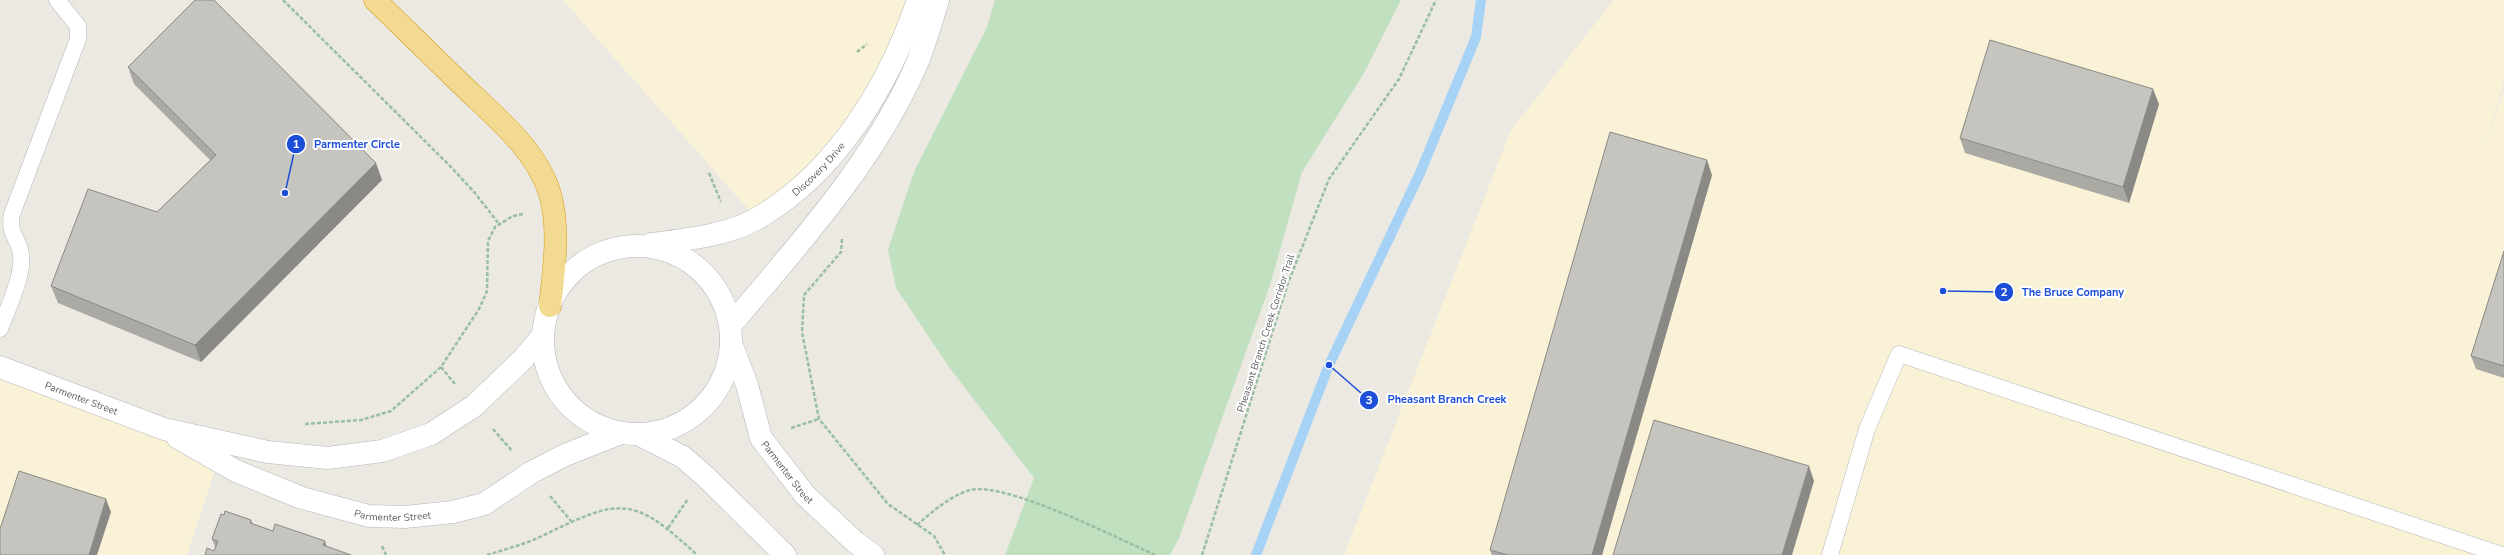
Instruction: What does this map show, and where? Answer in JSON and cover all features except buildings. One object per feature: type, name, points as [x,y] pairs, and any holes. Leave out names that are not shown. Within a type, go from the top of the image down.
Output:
[{"type":"highway","points":[[374,0],[508,130],[540,170],[549,193],[555,226],[550,306]]},
{"type":"street","name":"Discovery Drive","points":[[641,246],[683,240],[733,228],[758,219],[792,193],[828,161],[865,112],[887,73],[918,0]]},
{"type":"street","points":[[731,334],[850,177],[887,118],[918,60],[938,0]]},
{"type":"street","points":[[641,246],[612,249],[586,261],[564,280],[550,306],[543,335],[546,362],[556,387],[573,409],[595,424],[630,434],[683,457],[706,477],[785,555]]},
{"type":"street","name":"Parmenter Street","points":[[641,246],[667,250],[690,261],[709,279],[723,301],[761,438],[805,495],[855,542],[873,555]]},
{"type":"street","name":"Parmenter Street","points":[[164,429],[236,470],[302,498],[369,516],[405,517],[453,512],[484,504],[532,472],[565,455],[630,434],[667,429],[692,416],[713,396],[726,370],[731,334]]},
{"type":"street","name":"Parmenter Street","points":[[0,367],[164,429],[268,452],[328,458],[382,451],[431,434],[474,406],[523,359],[543,335]]},
{"type":"lane","points":[[0,329],[19,273],[21,255],[7,235],[12,214],[78,39],[78,26],[57,0]]},
{"type":"lane","points":[[1830,555],[1867,429],[1899,354],[2502,555]]},
{"type":"path","points":[[283,0],[450,167],[475,193],[499,224]]},
{"type":"path","name":"Pheasant Branch Creek Corridor Trail","points":[[1202,555],[1288,283],[1329,179],[1399,79],[1436,0]]},
{"type":"path","points":[[306,424],[362,420],[390,411],[441,367],[479,309],[487,291],[488,241],[495,227],[513,216]]},
{"type":"path","points":[[841,252],[804,295],[802,332],[819,420],[888,504],[934,536],[945,555]]},
{"type":"path","points":[[441,367],[532,472],[571,521]]},
{"type":"path","points":[[917,525],[940,505],[971,490],[1006,493],[1048,507],[1156,555]]},
{"type":"path","points":[[487,555],[542,536],[571,521],[606,508],[628,508],[649,516],[668,528],[697,555]]},
{"type":"shaded area","points":[[563,0],[918,0],[865,112],[757,219]]},
{"type":"shaded area","points":[[1614,0],[2504,0],[2504,82],[2484,147],[2504,89],[2504,555],[1344,555],[1511,130]]},
{"type":"shaded area","points":[[0,367],[218,461],[187,555],[0,555]]},
{"type":"green space","points":[[995,0],[1401,0],[1364,73],[1302,172],[1271,282],[1179,538],[1170,555],[1005,555],[1034,478],[949,367],[896,288],[888,250],[914,172],[987,27]]},
{"type":"waterway","points":[[1256,555],[1329,365],[1420,173],[1476,37],[1481,0]]},
{"type":"place","name":"Parmenter Circle","points":[[285,193]]},
{"type":"place","name":"The Bruce Company","points":[[1943,291]]},
{"type":"place","name":"Pheasant Branch Creek","points":[[1329,365]]}]
